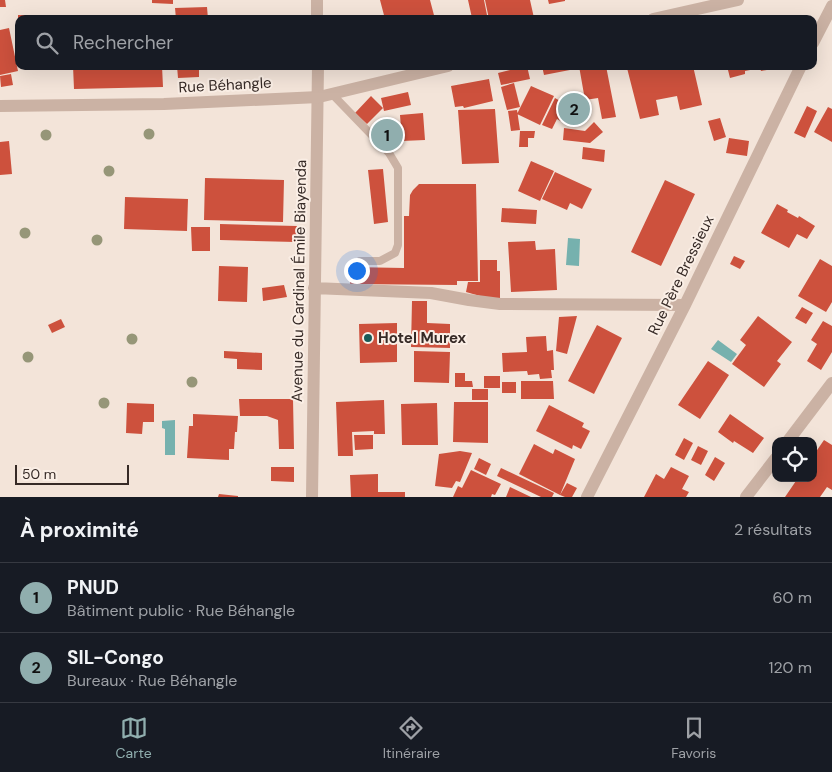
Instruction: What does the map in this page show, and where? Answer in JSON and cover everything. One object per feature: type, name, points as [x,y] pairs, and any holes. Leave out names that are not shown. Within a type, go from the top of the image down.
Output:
[{"type":"street","points":[[317,0],[317,15]]},
{"type":"street","points":[[671,15],[738,0]]},
{"type":"street","points":[[817,35],[832,6]]},
{"type":"street","name":"Avenue du Cardinal Émile Biayenda","points":[[312,497],[318,70]]},
{"type":"street","name":"Rue Béhangle","points":[[0,106],[164,104],[319,97],[431,70]]},
{"type":"street","name":"Rue Père Bressieux","points":[[587,497],[685,305],[799,70]]},
{"type":"street","points":[[314,288],[431,292],[500,304],[685,305]]},
{"type":"street","points":[[791,437],[832,383]]},
{"type":"street","points":[[746,497],[772,463]]},
{"type":"lane","points":[[332,94],[389,153],[398,168],[398,245],[395,253],[380,261],[360,261]]},
{"type":"water","points":[[568,238],[580,239],[579,266],[566,265]]},
{"type":"water","points":[[718,340],[737,354],[731,362],[711,349]]},
{"type":"water","points":[[175,420],[175,455],[165,455],[165,429],[162,428],[162,421]]},
{"type":"building","points":[[0,0],[5,0],[6,7],[0,7]]},
{"type":"building","points":[[152,0],[173,0],[173,4],[152,3]]},
{"type":"building","points":[[380,0],[430,0],[434,15],[384,15]]},
{"type":"building","points":[[468,0],[484,0],[487,15],[471,15]]},
{"type":"building","points":[[485,0],[530,0],[533,15],[488,15]]},
{"type":"building","points":[[548,0],[565,0],[565,1],[549,4]]},
{"type":"building","points":[[207,7],[208,15],[176,15],[175,8]]},
{"type":"building","points":[[9,28],[15,57],[15,70],[18,71],[0,75],[0,30]]},
{"type":"building","points":[[73,70],[162,70],[163,87],[74,89]]},
{"type":"building","points":[[177,70],[199,70],[199,77],[178,78]]},
{"type":"building","points":[[510,70],[528,70],[530,79],[501,85],[498,73]]},
{"type":"building","points":[[543,70],[570,70],[544,75]]},
{"type":"building","points":[[580,70],[607,70],[616,117],[602,119],[598,98],[585,100]]},
{"type":"building","points":[[628,70],[694,70],[702,105],[680,110],[677,96],[656,100],[659,115],[640,119]]},
{"type":"building","points":[[728,70],[750,70],[745,71],[745,74],[730,78]]},
{"type":"building","points":[[11,74],[13,85],[1,87],[0,76]]},
{"type":"building","points":[[489,79],[493,101],[464,108],[463,106],[455,107],[451,86]]},
{"type":"building","points":[[514,83],[520,107],[507,110],[501,87]]},
{"type":"building","points":[[531,86],[554,96],[540,125],[517,114]]},
{"type":"building","points":[[408,92],[411,105],[384,111],[381,98]]},
{"type":"building","points":[[371,96],[383,108],[367,124],[355,113]]},
{"type":"building","points":[[555,98],[574,109],[566,124],[557,119],[552,129],[542,125]]},
{"type":"building","points":[[807,106],[817,111],[805,138],[794,133]]},
{"type":"building","points":[[828,107],[832,109],[832,142],[814,132]]},
{"type":"building","points":[[495,109],[499,163],[462,164],[458,110]]},
{"type":"building","points":[[517,110],[520,130],[511,131],[508,111]]},
{"type":"building","points":[[423,113],[425,140],[402,141],[400,115]]},
{"type":"building","points":[[720,118],[726,137],[714,141],[708,121]]},
{"type":"building","points":[[594,122],[603,132],[590,143],[563,140],[564,128],[585,131]]},
{"type":"building","points":[[520,131],[535,131],[534,138],[528,138],[528,147],[519,147]]},
{"type":"building","points":[[729,138],[749,141],[747,156],[726,153]]},
{"type":"building","points":[[9,141],[12,174],[0,175],[0,142]]},
{"type":"building","points":[[583,147],[605,150],[604,162],[582,159]]},
{"type":"building","points":[[531,161],[554,171],[540,201],[518,191]]},
{"type":"building","points":[[383,169],[388,222],[374,224],[368,170]]},
{"type":"building","points":[[555,172],[592,189],[582,209],[570,203],[567,210],[542,199]]},
{"type":"building","points":[[205,178],[284,180],[283,222],[204,220]]},
{"type":"building","points":[[665,180],[695,194],[661,266],[631,252]]},
{"type":"building","points":[[419,184],[476,184],[478,281],[457,281],[457,285],[350,284],[350,267],[404,268],[404,216],[409,216],[410,195]]},
{"type":"building","points":[[125,197],[188,199],[187,231],[124,229]]},
{"type":"building","points":[[777,204],[788,210],[787,212],[798,218],[799,216],[815,226],[807,239],[797,234],[789,248],[761,233]]},
{"type":"building","points":[[502,208],[537,210],[536,224],[501,222]]},
{"type":"building","points":[[220,224],[297,226],[296,242],[220,240]]},
{"type":"building","points":[[191,227],[210,227],[210,251],[192,251]]},
{"type":"building","points":[[535,241],[536,250],[555,249],[557,290],[511,292],[508,242]]},
{"type":"building","points":[[734,256],[745,261],[740,269],[730,264]]},
{"type":"building","points":[[820,259],[832,266],[832,302],[826,312],[798,296]]},
{"type":"building","points":[[480,260],[497,260],[497,271],[500,271],[500,299],[487,298],[466,292],[468,282],[480,282]]},
{"type":"building","points":[[219,266],[248,267],[247,302],[218,301]]},
{"type":"building","points":[[284,285],[287,297],[263,301],[262,288]]},
{"type":"building","points":[[412,301],[427,301],[427,323],[450,324],[450,348],[411,347]]},
{"type":"building","points":[[802,307],[813,313],[806,324],[795,318]]},
{"type":"building","points":[[577,316],[567,354],[556,351],[559,317]]},
{"type":"building","points":[[758,316],[792,342],[777,361],[781,364],[764,387],[732,364],[746,345],[740,340]]},
{"type":"building","points":[[61,319],[65,327],[52,333],[48,325]]},
{"type":"building","points":[[823,321],[832,326],[832,352],[821,370],[807,361],[817,344],[811,340]]},
{"type":"building","points":[[397,323],[397,362],[360,363],[359,324]]},
{"type":"building","points":[[597,325],[622,338],[594,394],[568,381]]},
{"type":"building","points":[[546,336],[547,351],[553,350],[554,370],[551,370],[552,378],[540,379],[539,374],[528,375],[527,371],[503,372],[502,353],[527,352],[526,337]]},
{"type":"building","points":[[224,351],[262,353],[262,370],[237,369],[237,359],[224,358]]},
{"type":"building","points":[[414,351],[450,352],[449,383],[414,382]]},
{"type":"building","points":[[708,361],[729,375],[700,419],[678,405]]},
{"type":"building","points":[[455,373],[465,373],[465,381],[472,381],[473,387],[455,387]]},
{"type":"building","points":[[484,376],[500,376],[500,388],[484,388]]},
{"type":"building","points":[[521,381],[553,381],[554,399],[521,399]]},
{"type":"building","points":[[502,382],[516,382],[516,393],[502,393]]},
{"type":"building","points":[[472,389],[488,389],[488,400],[472,400]]},
{"type":"building","points":[[239,399],[293,399],[294,449],[279,449],[278,420],[267,416],[240,416]]},
{"type":"building","points":[[384,400],[385,434],[374,434],[374,431],[352,432],[353,456],[338,456],[336,402]]},
{"type":"building","points":[[454,402],[488,402],[488,443],[453,442]]},
{"type":"building","points":[[127,403],[154,404],[154,422],[143,422],[142,434],[126,433]]},
{"type":"building","points":[[437,403],[438,445],[402,445],[401,404]]},
{"type":"building","points":[[549,405],[584,423],[582,427],[590,431],[581,449],[573,445],[572,449],[536,431]]},
{"type":"building","points":[[193,414],[238,416],[234,449],[229,449],[229,460],[187,458],[189,426],[193,426]]},
{"type":"building","points":[[730,414],[764,438],[753,453],[734,441],[733,443],[718,432]]},
{"type":"building","points":[[354,435],[373,435],[373,449],[355,450]]},
{"type":"building","points":[[684,438],[693,443],[684,460],[675,455]]},
{"type":"building","points":[[824,440],[832,445],[832,490],[827,487],[820,497],[785,497],[795,482],[817,482],[817,450]]},
{"type":"building","points":[[534,444],[553,454],[555,449],[575,459],[560,495],[519,474]]},
{"type":"building","points":[[698,446],[708,451],[701,465],[691,460]]},
{"type":"building","points":[[460,451],[472,453],[460,482],[456,481],[452,488],[435,486],[439,454]]},
{"type":"building","points":[[715,457],[725,463],[714,481],[705,475]]},
{"type":"building","points":[[479,458],[491,464],[486,475],[474,469]]},
{"type":"building","points":[[271,467],[294,467],[294,482],[271,481]]},
{"type":"building","points":[[671,467],[689,476],[682,489],[689,492],[686,497],[644,497],[656,474],[664,479]]},
{"type":"building","points":[[501,468],[554,493],[552,497],[541,497],[497,476]]},
{"type":"building","points":[[471,470],[501,484],[495,495],[492,494],[491,497],[453,497],[458,486],[462,488]]},
{"type":"building","points":[[378,474],[378,492],[405,492],[405,497],[351,497],[350,475]]},
{"type":"building","points":[[567,483],[577,488],[572,497],[560,495]]},
{"type":"building","points":[[510,487],[531,497],[506,497]]},
{"type":"building","points":[[219,494],[238,496],[238,497],[218,497]]},
{"type":"place","name":"SIL-Congo","points":[[574,109]]},
{"type":"place","name":"PNUD","points":[[387,135]]},
{"type":"place","name":"Hotel Murex","points":[[368,338]]}]
